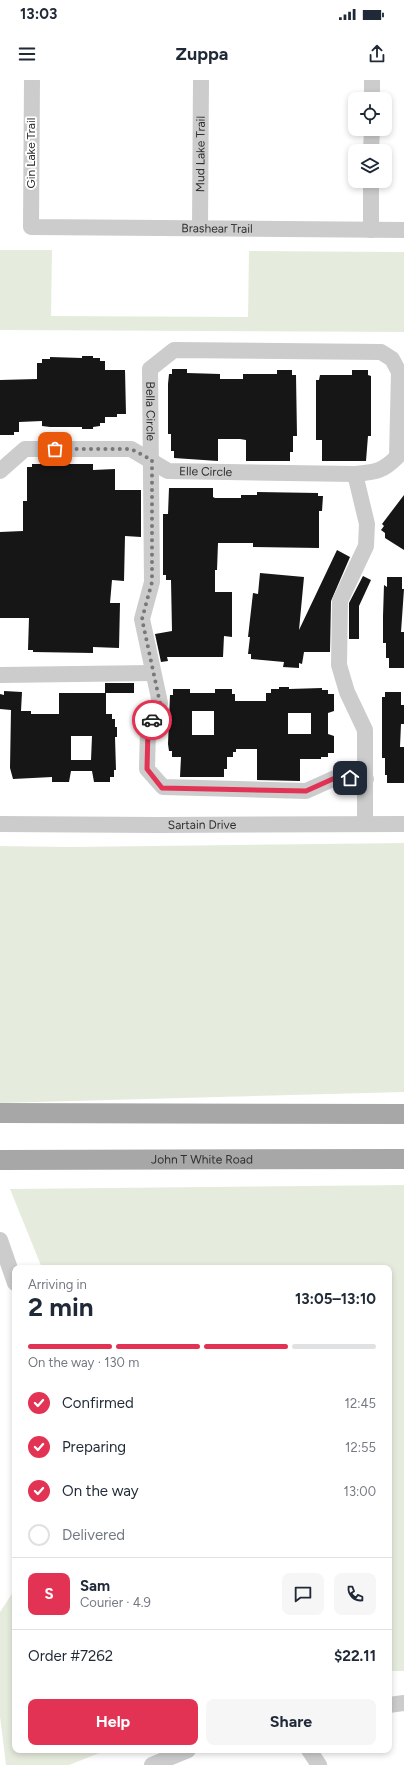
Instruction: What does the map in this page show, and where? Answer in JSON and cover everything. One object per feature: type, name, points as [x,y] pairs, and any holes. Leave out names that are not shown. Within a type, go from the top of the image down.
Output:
[{"type":"main road","points":[[0,1113],[404,1114]]},
{"type":"main road","name":"John T White Road","points":[[0,1160],[404,1159]]},
{"type":"street","name":"Gin Lake Trail","points":[[31,227],[32,80]]},
{"type":"street","name":"Mud Lake Trail","points":[[200,228],[201,80]]},
{"type":"street","points":[[372,80],[372,92]]},
{"type":"street","points":[[371,188],[371,230]]},
{"type":"street","name":"Brashear Trail","points":[[31,227],[404,230]]},
{"type":"street","name":"Bella Circle","points":[[366,778],[335,778],[306,791],[162,788],[147,769],[148,729],[160,703],[142,619],[152,582],[150,369],[174,350],[381,352]]},
{"type":"street","name":"Elle Circle","points":[[0,471],[25,449],[131,449],[152,460],[168,471],[355,474],[377,472],[387,467],[397,457],[399,372],[392,359],[381,352]]},
{"type":"street","points":[[355,474],[367,524],[366,546],[340,601],[339,665],[347,692],[365,730],[365,824]]},
{"type":"street","points":[[0,675],[153,674]]},
{"type":"street","name":"Sartain Drive","points":[[0,824],[158,826],[404,824]]},
{"type":"street","points":[[0,1241],[12,1275]]},
{"type":"street","points":[[392,1705],[404,1703]]},
{"type":"street","points":[[311,1753],[319,1765]]},
{"type":"street","points":[[152,1765],[181,1757]]},
{"type":"green space","points":[[0,250],[52,250],[51,316],[248,317],[249,251],[404,252],[404,332],[0,330]]},
{"type":"green space","points":[[404,843],[404,1092],[0,1103],[0,846],[67,847]]},
{"type":"green space","points":[[404,1185],[404,1671],[392,1671],[392,1265],[41,1265],[10,1189]]},
{"type":"green space","points":[[12,1594],[12,1753],[99,1753],[69,1765],[6,1765],[0,1716],[0,1612]]},
{"type":"building","points":[[82,356],[93,356],[93,358],[100,358],[100,361],[105,361],[105,370],[125,370],[126,414],[117,414],[117,417],[105,417],[105,423],[100,423],[100,426],[93,427],[93,429],[82,429],[82,427],[42,426],[42,421],[19,422],[19,432],[14,432],[14,435],[0,435],[0,380],[37,379],[37,363],[42,363],[42,359],[50,359],[50,357],[82,358]]},
{"type":"building","points":[[172,369],[187,369],[187,373],[220,374],[220,379],[243,379],[243,374],[277,374],[277,370],[292,370],[292,375],[296,375],[297,436],[293,436],[293,452],[290,452],[290,461],[246,461],[246,440],[240,439],[218,439],[218,461],[174,458],[174,451],[171,451],[171,434],[168,434],[168,384],[169,374],[172,374]]},
{"type":"building","points":[[352,370],[368,370],[368,375],[371,376],[371,436],[368,436],[366,461],[322,461],[322,440],[316,440],[316,380],[319,380],[320,375],[352,375]]},
{"type":"building","points":[[32,464],[93,464],[93,470],[115,469],[115,490],[141,490],[141,537],[125,536],[124,581],[112,580],[110,603],[120,603],[119,648],[93,647],[93,653],[33,652],[33,650],[28,650],[29,618],[0,618],[0,532],[23,531],[23,501],[27,501],[27,467],[32,467]]},
{"type":"building","points":[[169,488],[213,488],[213,497],[215,498],[241,498],[241,495],[257,495],[257,492],[318,493],[318,496],[323,496],[322,511],[319,511],[319,548],[253,547],[253,543],[218,543],[217,570],[215,570],[215,592],[232,592],[232,637],[224,636],[223,657],[167,657],[168,661],[161,662],[155,634],[172,631],[171,580],[166,580],[166,575],[163,575],[163,514],[168,514]]},
{"type":"building","points":[[404,495],[404,550],[385,538],[385,533],[381,530],[384,526],[382,524]]},
{"type":"building","points":[[337,550],[350,557],[331,601],[330,652],[304,652],[302,664],[299,663],[299,668],[283,667],[284,662],[251,659],[251,654],[248,654],[250,637],[248,637],[253,593],[258,594],[260,573],[304,577],[299,630]]},
{"type":"building","points":[[363,576],[371,580],[359,606],[359,639],[349,639],[349,603]]},
{"type":"building","points":[[387,577],[402,577],[402,589],[404,589],[401,632],[404,632],[404,668],[389,668],[389,658],[386,658],[386,643],[383,643],[384,585],[387,587]]},
{"type":"building","points":[[105,683],[134,683],[134,693],[106,693],[106,714],[112,714],[112,719],[115,719],[115,727],[117,727],[117,737],[115,737],[116,770],[114,770],[114,777],[110,777],[110,782],[94,782],[92,771],[71,771],[69,782],[52,782],[52,777],[13,779],[10,768],[11,710],[0,709],[0,694],[4,695],[4,691],[22,692],[21,711],[31,711],[31,714],[59,714],[59,693],[105,693]],"holes":[[[71,736],[92,736],[91,760],[71,760]]]},
{"type":"building","points":[[279,687],[289,687],[289,689],[322,688],[322,690],[328,690],[328,694],[334,694],[334,711],[328,713],[328,734],[334,736],[334,753],[328,753],[328,757],[321,757],[321,759],[300,759],[300,781],[257,780],[257,749],[236,749],[236,752],[233,752],[233,757],[227,757],[227,769],[224,769],[224,777],[180,777],[181,757],[172,757],[172,751],[169,751],[168,744],[170,695],[173,695],[173,689],[190,689],[190,693],[215,693],[215,689],[232,689],[232,694],[235,694],[235,701],[266,701],[266,693],[271,693],[271,689],[279,689]],"holes":[[[192,711],[214,711],[214,735],[192,735]],[[288,713],[311,713],[311,734],[288,734]]]},
{"type":"building","points":[[385,692],[401,692],[401,705],[404,705],[404,724],[401,724],[400,747],[404,747],[404,783],[387,783],[387,775],[385,775],[385,758],[382,758],[382,697],[385,697]]},
{"type":"way so far","points":[[55,449],[131,449],[152,460],[152,582],[142,619],[160,703],[152,720]]},
{"type":"route","points":[[152,720],[148,729],[147,769],[162,788],[306,791],[335,778],[350,778]]}]
